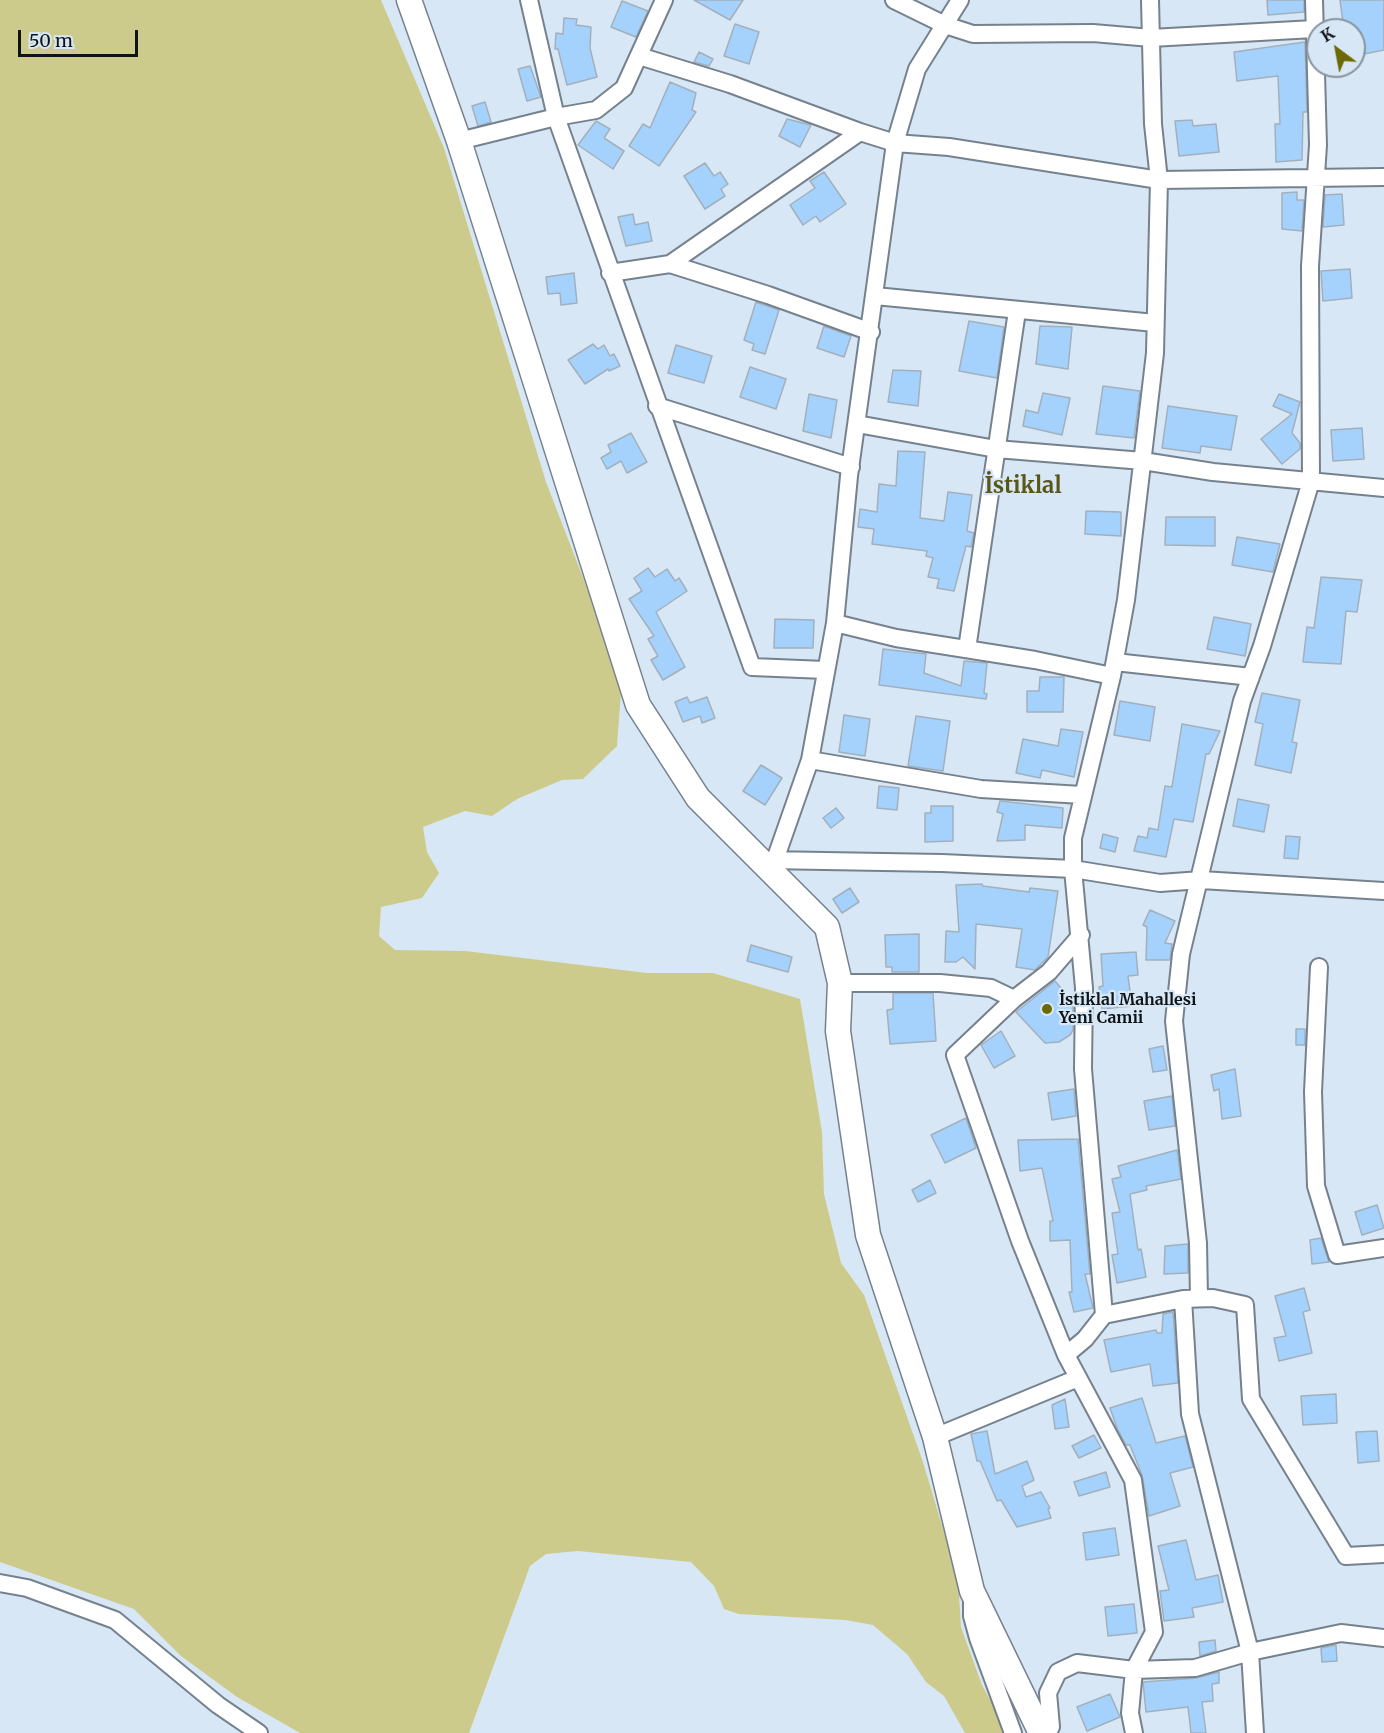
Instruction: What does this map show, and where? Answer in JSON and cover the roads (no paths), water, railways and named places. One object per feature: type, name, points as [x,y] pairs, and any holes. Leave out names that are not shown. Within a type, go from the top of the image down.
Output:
[{"type":"street","points":[[409,0],[459,141],[638,705],[698,798],[767,860],[827,927],[840,983],[838,1031],[868,1235],[935,1437],[972,1591],[1041,1733]]},
{"type":"street","points":[[529,0],[556,117],[657,406],[753,668],[825,670]]},
{"type":"street","points":[[459,141],[556,117],[596,110],[624,88],[664,0]]},
{"type":"street","points":[[894,0],[945,25],[973,34],[1093,33],[1151,38],[1306,29]]},
{"type":"street","points":[[767,860],[810,760],[835,623],[851,467],[895,143],[917,69],[960,0]]},
{"type":"street","points":[[1104,1315],[1083,1069],[1084,988],[1081,935],[1073,869],[1073,838],[1113,669],[1126,600],[1155,353],[1159,180],[1153,124],[1150,0]]},
{"type":"street","points":[[1314,0],[1314,18]]},
{"type":"street","points":[[639,56],[730,84],[895,143],[949,147],[1159,180],[1384,177]]},
{"type":"street","points":[[1255,1733],[1250,1652],[1190,1414],[1191,1298],[1197,1232],[1174,1021],[1181,954],[1201,880],[1242,701],[1311,481],[1310,266],[1317,177],[1318,78]]},
{"type":"street","points":[[610,273],[669,264],[860,132]]},
{"type":"street","points":[[669,264],[768,295],[871,332]]},
{"type":"street","points":[[875,296],[1155,323]]},
{"type":"street","points":[[967,649],[1017,311]]},
{"type":"street","points":[[657,406],[851,467]]},
{"type":"street","points":[[857,424],[996,449],[1143,461],[1213,472],[1384,488]]},
{"type":"street","points":[[835,623],[896,638],[1113,669],[1251,677]]},
{"type":"street","points":[[810,760],[981,789],[1082,795]]},
{"type":"street","points":[[767,860],[942,863],[1073,869],[1160,883],[1201,880],[1384,891]]},
{"type":"street","points":[[1081,935],[1049,972],[1014,999],[955,1055],[1020,1241],[1066,1355],[1133,1480],[1154,1632],[1134,1670],[1130,1713],[1134,1733]]},
{"type":"street","points":[[1319,967],[1313,1092],[1316,1186],[1337,1255],[1384,1248]]},
{"type":"street","points":[[840,983],[940,983],[992,988],[1014,999]]},
{"type":"street","points":[[1066,1355],[1085,1339],[1104,1315],[1191,1298],[1245,1305],[1251,1399],[1346,1556],[1384,1554]]},
{"type":"street","points":[[935,1437],[1078,1378]]},
{"type":"street","points":[[0,1583],[27,1588],[115,1620],[218,1706],[259,1733]]},
{"type":"street","points":[[972,1591],[972,1616],[978,1638],[1013,1733]]},
{"type":"street","points":[[1047,1733],[1051,1727],[1048,1693],[1058,1672],[1077,1663],[1134,1670],[1195,1668],[1250,1652],[1341,1633],[1384,1638]]},
{"type":"place","name":"İstiklal Mahallesi Yeni Camii","points":[[1047,1009]]},
{"type":"district","name":"İstiklal","points":[[1023,487]]}]
